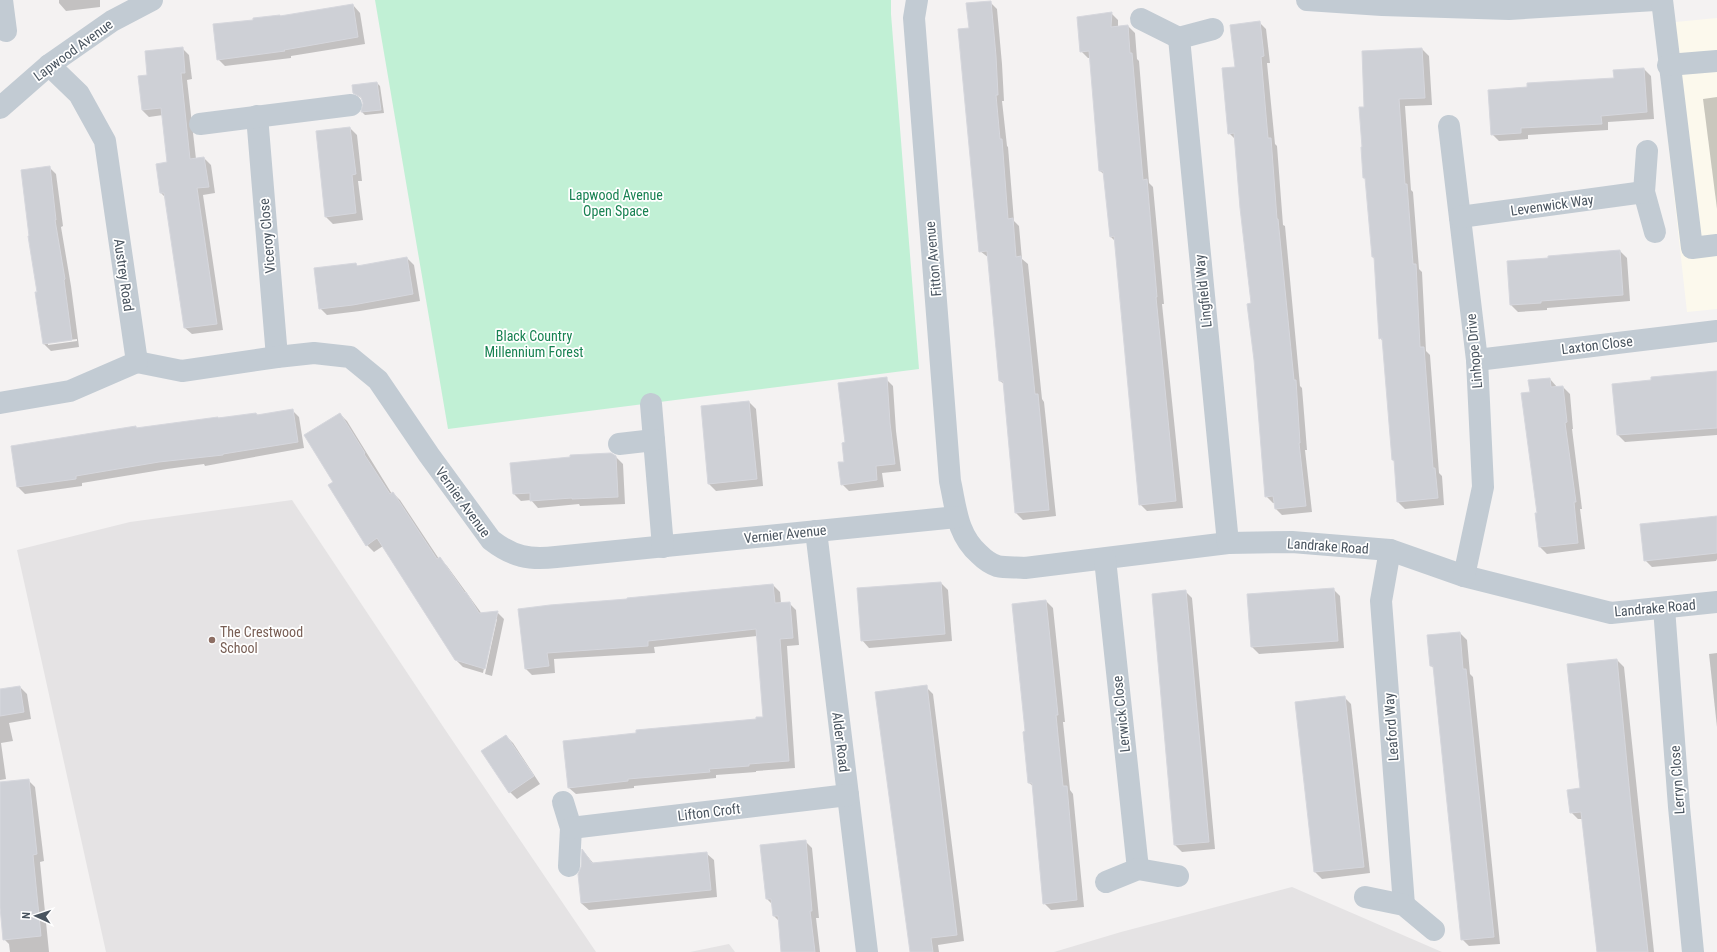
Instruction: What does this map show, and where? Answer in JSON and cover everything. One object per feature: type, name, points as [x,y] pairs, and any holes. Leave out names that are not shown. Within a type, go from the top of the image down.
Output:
[{"type":"street","points":[[2,0],[6,31]]},
{"type":"street","name":"Lapwood Avenue","points":[[0,108],[49,65],[112,22],[152,0]]},
{"type":"street","name":"Fitton Avenue","points":[[917,0],[914,26],[950,481],[957,517]]},
{"type":"street","points":[[1307,0],[1382,6],[1655,0]]},
{"type":"street","points":[[1662,0],[1668,65],[1692,248],[1717,245]]},
{"type":"street","points":[[1141,19],[1179,38],[1213,29]]},
{"type":"street","name":"Lingfield Way","points":[[1179,38],[1228,543]]},
{"type":"street","points":[[1668,65],[1717,61]]},
{"type":"street","name":"Austrey Road","points":[[49,65],[79,94],[105,142],[136,362]]},
{"type":"street","points":[[200,124],[351,105]]},
{"type":"street","name":"Viceroy Close","points":[[257,116],[277,357]]},
{"type":"street","name":"Linhope Drive","points":[[1449,126],[1477,360],[1483,487],[1464,576]]},
{"type":"street","points":[[1647,151],[1644,192],[1655,232]]},
{"type":"street","name":"Levenwick Way","points":[[1460,218],[1644,192]]},
{"type":"street","name":"Laxton Close","points":[[1477,360],[1717,331]]},
{"type":"street","name":"Vernier Avenue","points":[[136,362],[182,371],[314,353],[350,357],[378,380],[481,528],[491,540],[503,549],[517,556],[540,559],[957,517]]},
{"type":"street","points":[[0,403],[70,391],[136,362]]},
{"type":"street","points":[[651,404],[663,547]]},
{"type":"street","points":[[619,444],[654,440]]},
{"type":"street","name":"Landrake Road","points":[[957,517],[963,537],[973,549],[985,559],[998,566],[1025,568],[1228,543],[1292,542],[1390,550],[1464,576],[1611,613],[1717,602]]},
{"type":"street","name":"Alder Road","points":[[816,531],[867,952]]},
{"type":"street","name":"Leaford Way","points":[[1390,550],[1382,601],[1404,905]]},
{"type":"street","name":"Lerwick Close","points":[[1105,559],[1138,869]]},
{"type":"street","name":"Lerryn Close","points":[[1664,608],[1678,807],[1693,952]]},
{"type":"street","name":"Lifton Croft","points":[[571,828],[848,795]]},
{"type":"street","points":[[563,802],[571,828],[569,866]]},
{"type":"street","points":[[1106,882],[1138,869],[1178,876]]},
{"type":"street","points":[[1366,897],[1404,905],[1434,930]]},
{"type":"shaded area","points":[[1717,18],[1717,309],[1687,312],[1655,24]]},
{"type":"shaded area","name":"The Crestwood School","points":[[292,500],[596,952],[106,952],[17,550],[130,522]]},
{"type":"shaded area","points":[[1292,887],[1442,952],[1054,952],[1121,932]]},
{"type":"shaded area","points":[[729,944],[735,952],[690,952]]},
{"type":"green space","name":"Lapwood Avenue Open Space","points":[[375,0],[891,0],[919,369],[448,429]]},
{"type":"building","points":[[991,1],[996,56],[998,95],[996,95],[1000,139],[1002,139],[1008,219],[1013,218],[1016,257],[1021,256],[1035,394],[1038,394],[1049,510],[1015,513],[1003,381],[999,381],[987,251],[979,252],[958,29],[969,28],[966,3]]},
{"type":"building","points":[[353,4],[358,37],[284,50],[285,51],[217,60],[213,24],[253,20],[253,18],[280,16]]},
{"type":"building","points":[[1112,12],[1111,27],[1128,25],[1130,53],[1132,53],[1143,180],[1147,179],[1156,297],[1176,501],[1139,505],[1114,236],[1110,237],[1103,171],[1099,171],[1089,51],[1080,52],[1077,17]]},
{"type":"building","points":[[1260,21],[1264,56],[1261,57],[1268,138],[1271,138],[1277,219],[1294,380],[1296,380],[1299,443],[1306,506],[1275,509],[1273,496],[1265,497],[1254,360],[1247,304],[1251,303],[1240,208],[1234,133],[1228,134],[1222,68],[1235,67],[1230,25]]},
{"type":"building","points":[[183,47],[185,73],[181,73],[190,159],[204,157],[209,187],[197,188],[217,324],[184,328],[164,193],[160,193],[156,164],[167,162],[161,108],[142,110],[138,76],[147,75],[145,51]]},
{"type":"building","points":[[1422,48],[1425,98],[1399,99],[1405,184],[1407,184],[1413,264],[1416,264],[1420,347],[1424,347],[1433,468],[1435,468],[1438,498],[1397,502],[1382,338],[1379,339],[1374,257],[1372,257],[1365,178],[1363,178],[1359,107],[1364,107],[1362,51]]},
{"type":"building","points":[[1644,68],[1647,112],[1601,116],[1602,124],[1521,128],[1521,133],[1491,135],[1488,90],[1527,87],[1527,83],[1614,78],[1613,70]]},
{"type":"building","points":[[377,82],[381,110],[361,112],[363,103],[361,97],[353,93],[352,85]]},
{"type":"building","points":[[350,127],[356,174],[352,175],[356,213],[325,217],[316,131]]},
{"type":"building","points":[[50,166],[55,220],[65,279],[72,340],[43,344],[35,292],[37,292],[28,236],[21,170]]},
{"type":"building","points":[[1620,250],[1623,295],[1541,301],[1541,303],[1510,305],[1507,261]]},
{"type":"building","points":[[407,257],[413,294],[353,305],[319,309],[314,268],[356,263],[357,266]]},
{"type":"building","points":[[1717,371],[1717,428],[1617,435],[1612,384],[1651,380],[1651,377]]},
{"type":"building","points":[[887,377],[890,423],[895,464],[876,466],[877,480],[841,485],[838,462],[844,462],[842,443],[845,442],[838,383]]},
{"type":"building","points":[[1550,378],[1551,387],[1563,386],[1567,422],[1565,423],[1576,502],[1574,502],[1578,543],[1539,547],[1535,513],[1537,513],[1521,393],[1530,392],[1528,380]]},
{"type":"building","points":[[749,401],[757,479],[708,484],[701,406]]},
{"type":"building","points":[[293,409],[298,442],[223,455],[159,462],[76,476],[76,479],[17,487],[11,446],[136,426],[136,428],[256,413],[257,415]]},
{"type":"building","points":[[340,413],[390,494],[393,492],[437,559],[440,557],[465,593],[466,592],[479,613],[498,611],[485,669],[455,660],[377,538],[366,546],[328,485],[333,482],[304,435]]},
{"type":"building","points":[[611,453],[616,456],[618,497],[530,501],[530,493],[513,494],[510,463],[570,457],[570,455]]},
{"type":"building","points":[[1717,516],[1717,553],[1644,561],[1640,524]]},
{"type":"building","points":[[941,582],[945,634],[861,641],[857,588]]},
{"type":"building","points":[[773,584],[775,603],[790,602],[793,638],[780,639],[789,761],[749,764],[749,766],[709,769],[710,772],[628,779],[628,781],[568,788],[563,741],[636,733],[636,730],[756,719],[756,717],[763,717],[756,629],[648,641],[648,646],[547,653],[549,666],[525,669],[518,609]]},
{"type":"building","points":[[1334,588],[1338,641],[1251,647],[1247,594]]},
{"type":"building","points":[[1186,590],[1209,842],[1174,845],[1152,594]]},
{"type":"building","points":[[1046,600],[1058,715],[1056,715],[1063,786],[1067,786],[1077,900],[1043,904],[1032,783],[1028,783],[1023,732],[1025,731],[1012,604]]},
{"type":"building","points":[[1460,632],[1463,669],[1466,669],[1494,937],[1461,940],[1433,666],[1430,666],[1427,635]]},
{"type":"building","points":[[1617,659],[1631,806],[1648,952],[1597,952],[1581,812],[1570,813],[1567,790],[1580,788],[1567,664]]},
{"type":"building","points":[[927,685],[957,935],[931,938],[933,952],[910,952],[875,692]]},
{"type":"building","points":[[20,686],[24,712],[0,716],[0,689]]},
{"type":"building","points":[[1345,696],[1364,867],[1314,872],[1295,702]]},
{"type":"building","points":[[506,735],[534,776],[509,793],[481,751]]},
{"type":"building","points":[[29,779],[37,854],[33,855],[41,936],[3,940],[0,907],[0,782]]},
{"type":"building","points":[[806,840],[812,911],[810,911],[815,952],[781,952],[778,916],[773,916],[771,899],[766,899],[760,845]]},
{"type":"building","points":[[582,849],[592,863],[707,852],[711,890],[581,903],[578,874],[581,867]]},
{"type":"place","name":"The Crestwood School","points":[[212,640]]},
{"type":"park label","name":"Black Country Millennium Forest","points":[[534,344]]}]
